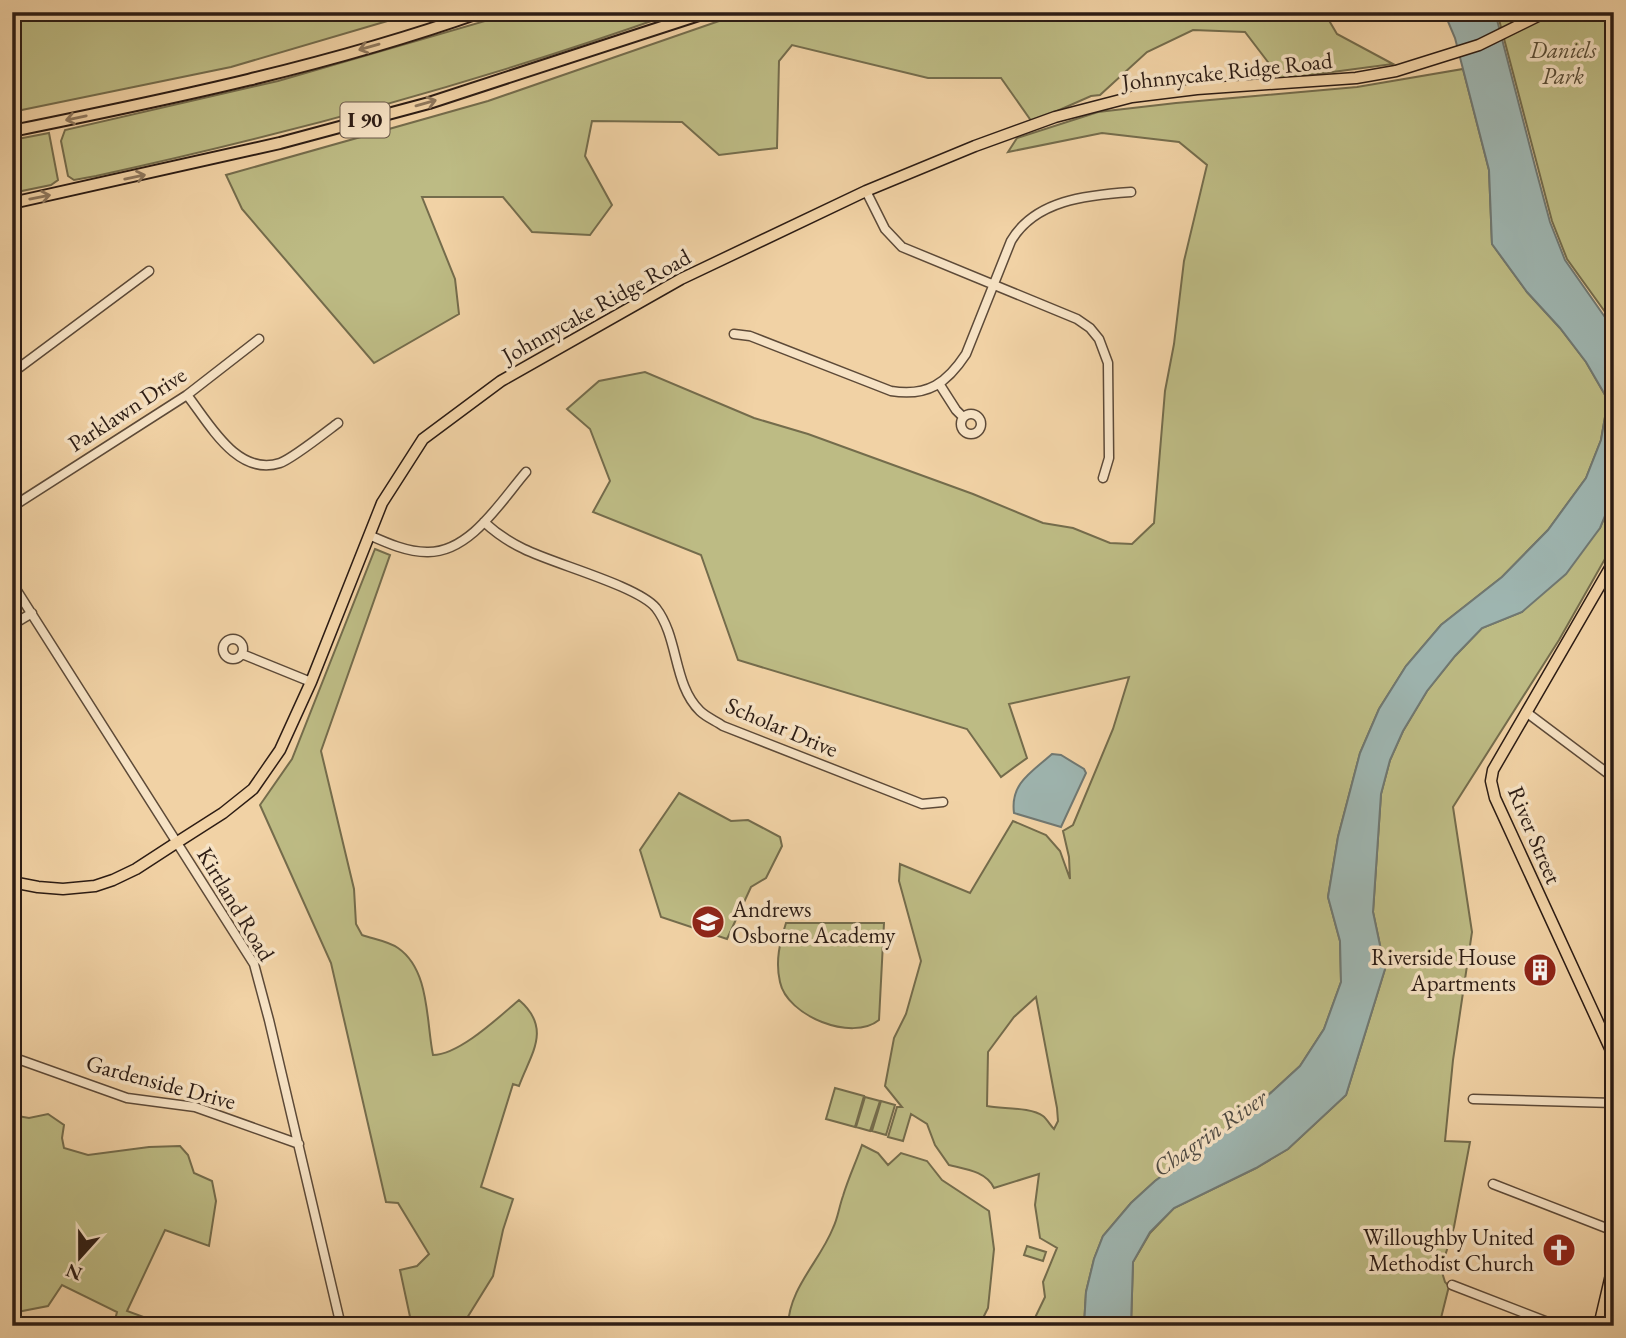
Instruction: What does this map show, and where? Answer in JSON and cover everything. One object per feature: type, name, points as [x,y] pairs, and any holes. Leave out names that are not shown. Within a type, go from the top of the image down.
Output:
[{"type":"highway","points":[[12,131],[149,103],[317,62],[434,29],[481,12]]},
{"type":"highway","name":"I 90","points":[[12,203],[145,175],[429,103],[708,12]]},
{"type":"main road","name":"Johnnycake Ridge Road","points":[[12,881],[62,889],[95,886],[136,869],[223,813],[253,789],[280,750],[311,682],[382,503],[423,439],[501,381],[681,279],[866,191],[1016,130],[1092,106],[1132,97],[1197,89],[1356,78],[1431,62],[1479,45],[1546,12]]},
{"type":"main road","name":"River Street","points":[[1614,561],[1493,770],[1491,781],[1495,798],[1614,1057]]},
{"type":"main road","points":[[1599,1326],[1614,1262]]},
{"type":"main road","points":[[1602,1314],[1614,1323]]},
{"type":"street","points":[[866,191],[885,229],[902,247],[1077,319],[1090,328],[1105,349],[1110,380],[1110,458],[1103,478]]},
{"type":"street","points":[[734,334],[750,336],[891,391],[909,393],[940,384],[955,371],[966,354],[1011,242],[1018,229],[1029,218],[1044,209],[1083,198],[1132,192]]},
{"type":"street","points":[[12,373],[149,271]]},
{"type":"street","name":"Parklawn Drive","points":[[12,507],[187,395],[260,339]]},
{"type":"street","points":[[940,384],[963,418]]},
{"type":"street","points":[[187,395],[233,452],[255,466],[281,463],[338,423]]},
{"type":"street","points":[[369,535],[407,549],[428,552],[449,549],[484,522],[526,472]]},
{"type":"street","name":"Scholar Drive","points":[[484,522],[500,536],[525,550],[635,593],[654,606],[669,630],[689,696],[701,712],[723,726],[922,804],[943,802]]},
{"type":"street","name":"Kirtland Road","points":[[12,583],[254,964],[341,1326]]},
{"type":"street","points":[[12,625],[32,613]]},
{"type":"street","points":[[242,654],[311,682]]},
{"type":"street","points":[[1526,712],[1614,778]]},
{"type":"street","name":"Gardenside Drive","points":[[12,1057],[127,1098],[195,1107],[299,1144]]},
{"type":"street","points":[[1474,1099],[1614,1103]]},
{"type":"street","points":[[1493,1184],[1614,1231]]},
{"type":"street","points":[[1452,1285],[1558,1326]]},
{"type":"green space","points":[[12,12],[418,12],[231,67],[12,112]]},
{"type":"green space","points":[[516,12],[677,12],[534,60],[316,123],[96,176],[74,180],[68,176],[61,141],[65,130],[278,81]]},
{"type":"green space","points":[[745,12],[1324,12],[1337,34],[1393,64],[1272,80],[1271,66],[1245,32],[1193,30],[1147,52],[1100,95],[1091,96],[1032,122],[1001,78],[928,78],[792,45],[779,61],[777,148],[719,155],[682,122],[592,121],[585,156],[612,205],[590,235],[532,232],[503,197],[422,197],[455,279],[459,314],[374,363],[242,209],[226,175],[488,101]]},
{"type":"green space","name":"Daniels Park","points":[[1497,12],[1614,12],[1614,330],[1610,325],[1613,323],[1567,259],[1552,221]]},
{"type":"green space","points":[[1463,69],[1489,170],[1492,244],[1527,292],[1586,362],[1608,400],[1601,440],[1586,478],[1548,530],[1502,577],[1441,625],[1406,666],[1379,709],[1360,753],[1338,837],[1328,897],[1340,941],[1341,982],[1324,1029],[1300,1066],[1251,1111],[1155,1181],[1131,1203],[1103,1236],[1086,1292],[1084,1326],[1031,1326],[1045,1297],[1043,1282],[1057,1248],[1040,1238],[1035,1205],[1039,1174],[994,1188],[980,1174],[949,1165],[935,1145],[927,1124],[911,1114],[903,1141],[888,1137],[897,1107],[902,1107],[885,1086],[894,1038],[906,1014],[921,961],[899,881],[900,864],[970,893],[1013,821],[1046,835],[1060,851],[1070,879],[1069,857],[1063,831],[1073,825],[1113,729],[1129,677],[1009,704],[1027,758],[1001,777],[967,729],[738,660],[701,555],[593,512],[610,481],[590,429],[567,409],[599,381],[645,372],[754,418],[808,434],[973,494],[1043,523],[1073,528],[1110,543],[1132,544],[1154,523],[1165,391],[1174,344],[1184,261],[1207,165],[1179,142],[1102,133],[1008,152],[1017,138],[1098,112],[1357,87]],"holes":[[[1036,997],[1058,1121],[1054,1129],[1038,1113],[987,1106],[988,1052],[1014,1017]]]},
{"type":"green space","points":[[49,133],[58,180],[51,185],[12,193],[12,140]]},
{"type":"green space","points":[[1614,494],[1614,543],[1559,640],[1453,807],[1472,932],[1453,1060],[1445,1141],[1470,1142],[1454,1227],[1441,1269],[1449,1286],[1439,1326],[1131,1326],[1133,1262],[1150,1233],[1174,1208],[1256,1168],[1288,1149],[1346,1095],[1385,969],[1373,912],[1381,794],[1390,760],[1403,731],[1427,691],[1455,656],[1482,628],[1522,612],[1600,528]]},
{"type":"green space","points":[[375,549],[390,555],[321,751],[354,889],[356,924],[362,935],[398,948],[416,969],[425,997],[433,1055],[455,1049],[466,1042],[519,1000],[535,1021],[537,1032],[533,1053],[519,1086],[513,1084],[481,1187],[513,1199],[493,1276],[462,1326],[412,1326],[400,1270],[417,1266],[429,1254],[398,1203],[386,1202],[331,963],[260,805],[292,759]]},
{"type":"green space","points":[[679,793],[731,821],[748,820],[780,837],[782,846],[766,878],[751,887],[727,939],[661,917],[640,850]]},
{"type":"green space","points":[[786,923],[884,923],[879,1020],[867,1026],[838,1027],[807,1015],[795,1005],[785,994],[778,967]]},
{"type":"green space","points":[[835,1088],[864,1096],[855,1127],[826,1119]]},
{"type":"green space","points":[[865,1097],[880,1101],[870,1131],[856,1127]]},
{"type":"green space","points":[[881,1101],[895,1105],[886,1135],[872,1131]]},
{"type":"green space","points":[[48,1114],[64,1125],[64,1148],[88,1155],[180,1146],[188,1155],[194,1173],[212,1181],[216,1201],[209,1246],[165,1230],[127,1311],[168,1326],[114,1324],[117,1312],[62,1285],[48,1306],[12,1313],[12,1115],[29,1118]]},
{"type":"green space","points":[[862,1145],[878,1153],[888,1165],[901,1153],[927,1161],[942,1180],[989,1211],[994,1249],[988,1308],[982,1320],[973,1326],[788,1326],[799,1287],[835,1224]]},
{"type":"green space","points":[[1027,1246],[1046,1252],[1043,1261],[1024,1255]]},
{"type":"water","points":[[1444,12],[1495,12],[1550,222],[1565,260],[1614,330],[1614,494],[1600,528],[1566,574],[1522,612],[1482,628],[1455,656],[1427,691],[1403,731],[1390,760],[1381,794],[1373,912],[1385,969],[1346,1095],[1288,1149],[1256,1168],[1174,1208],[1150,1232],[1133,1262],[1131,1326],[1084,1326],[1086,1292],[1103,1236],[1131,1203],[1155,1181],[1251,1111],[1300,1066],[1324,1029],[1341,982],[1340,941],[1328,897],[1338,837],[1360,753],[1379,709],[1406,666],[1441,625],[1502,577],[1548,530],[1586,478],[1601,440],[1608,400],[1586,362],[1527,292],[1492,244],[1489,170],[1455,38]]},
{"type":"water","points":[[1052,754],[1061,755],[1086,773],[1061,827],[1014,813],[1015,794],[1019,786]]},
{"type":"place","name":"Andrews Osborne Academy","points":[[708,922]]},
{"type":"place","name":"Riverside House Apartments","points":[[1540,970]]},
{"type":"place","name":"Willoughby United Methodist Church","points":[[1559,1250]]},
{"type":"water label","name":"Chagrin River","points":[[1210,1133]]}]
